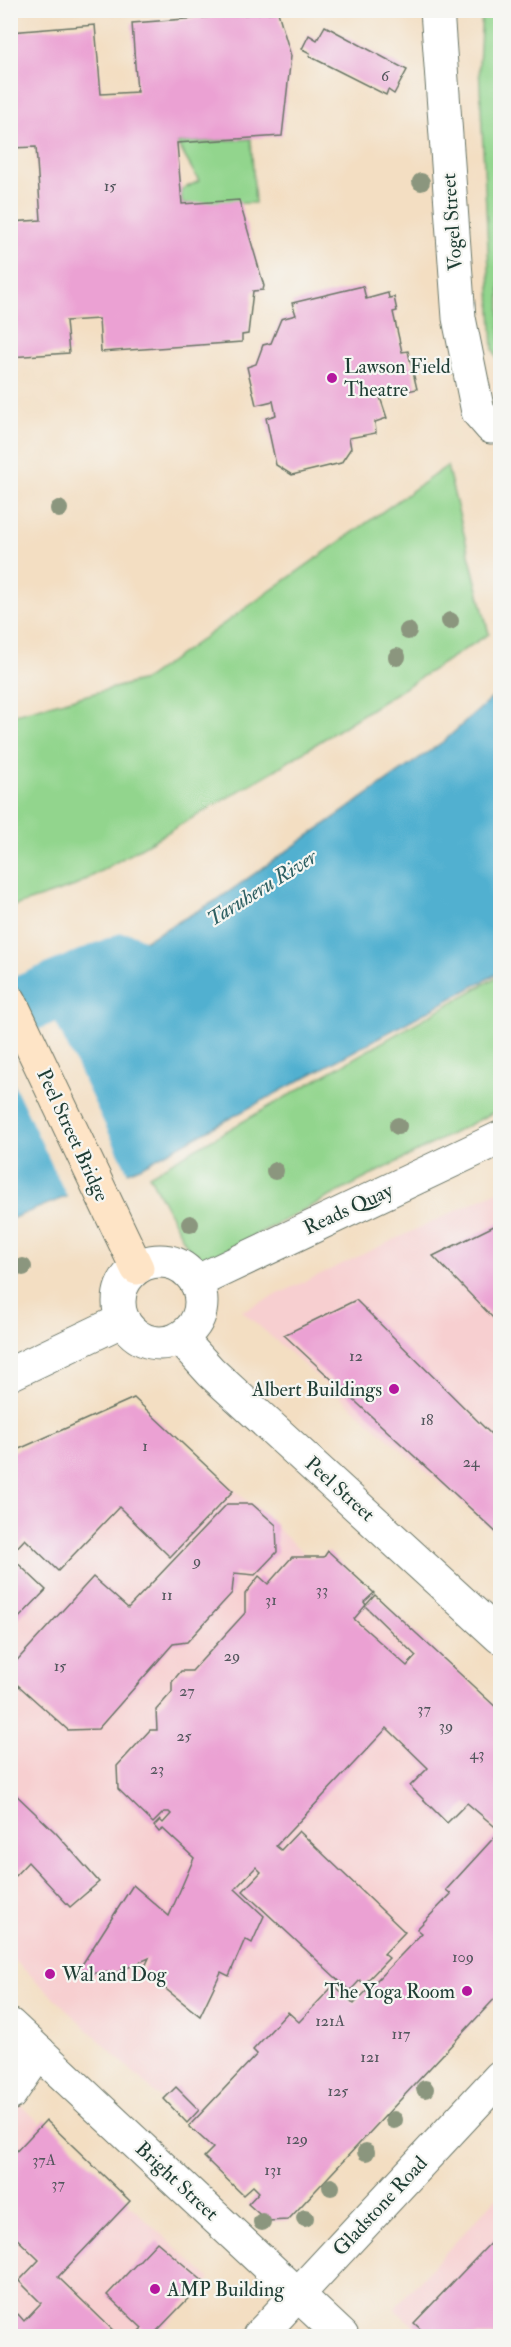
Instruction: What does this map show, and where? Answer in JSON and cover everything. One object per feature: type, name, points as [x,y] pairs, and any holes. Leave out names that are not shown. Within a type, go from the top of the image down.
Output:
[{"type":"main road","name":"Peel Street Bridge","points":[[10,1001],[131,1257]]},
{"type":"street","name":"Vogel Street","points":[[437,10],[459,318],[478,412],[490,426]]},
{"type":"street","name":"Reads Quay","points":[[196,1282],[501,1137]]},
{"type":"street","points":[[131,1257],[150,1262],[177,1264],[188,1271],[196,1282],[201,1294],[202,1307],[198,1320],[181,1339],[168,1344],[154,1344],[141,1340],[130,1332],[123,1320],[119,1297],[131,1257]]},
{"type":"street","points":[[10,1374],[123,1320]]},
{"type":"street","name":"Peel Street","points":[[181,1339],[211,1372],[501,1637]]},
{"type":"street","name":"Bright Street","points":[[10,2025],[342,2337]]},
{"type":"street","points":[[10,2094],[39,2052]]},
{"type":"street","name":"Gladstone Road","points":[[259,2337],[501,2077]]},
{"type":"shaded area","points":[[500,1190],[500,1536],[242,1311]]},
{"type":"shaded area","points":[[134,1398],[500,1732],[500,1965],[276,2207],[11,1957],[10,1455]]},
{"type":"shaded area","points":[[10,2095],[210,2279],[157,2336],[11,2336]]},
{"type":"shaded area","points":[[500,2194],[500,2336],[424,2336],[394,2308]]},
{"type":"green space","points":[[482,11],[500,11],[500,365],[493,349],[479,66]]},
{"type":"green space","points":[[251,139],[255,203],[182,204],[181,190],[199,181],[177,143]]},
{"type":"green space","points":[[447,466],[489,634],[275,770],[75,886],[11,907],[11,715],[144,680]]},
{"type":"green space","points":[[500,975],[500,1109],[197,1265],[149,1175]]},
{"type":"water","points":[[500,691],[500,972],[140,1167],[11,1219],[11,1016],[217,900],[444,741]]},
{"type":"pier","points":[[42,994],[129,1175],[68,1199],[11,1078],[10,1012]]},
{"type":"building","points":[[278,12],[291,56],[282,136],[177,143],[182,204],[239,200],[264,286],[263,290],[253,291],[248,334],[242,335],[242,342],[101,352],[99,319],[66,321],[69,353],[10,357],[10,222],[41,220],[36,147],[10,148],[10,32],[95,25],[101,94],[137,92],[132,23]]},
{"type":"building","points":[[325,26],[407,70],[394,94],[388,90],[386,95],[309,56],[310,53],[302,49],[309,35],[317,40]]},
{"type":"building","name":"Lawson Field Theatre","points":[[363,286],[366,299],[388,293],[389,298],[394,297],[397,311],[393,312],[402,352],[408,351],[417,389],[380,397],[387,418],[375,422],[376,433],[349,438],[351,448],[341,463],[292,475],[276,465],[266,418],[276,415],[273,401],[256,405],[247,367],[256,364],[263,345],[271,343],[281,319],[296,315],[292,303]]},
{"type":"building","points":[[500,1223],[500,1312],[494,1319],[433,1256]]},
{"type":"building","name":"Albert Buildings","points":[[356,1300],[500,1443],[500,1536],[284,1335]]},
{"type":"building","points":[[134,1398],[233,1491],[170,1557],[119,1507],[58,1571],[25,1539],[10,1555],[10,1453]]},
{"type":"building","points":[[227,1504],[252,1504],[276,1525],[277,1552],[255,1575],[234,1573],[232,1593],[187,1642],[173,1644],[98,1729],[68,1730],[10,1678],[10,1668],[93,1577],[128,1608]]},
{"type":"building","points":[[328,1551],[374,1593],[364,1602],[366,1605],[375,1595],[500,1711],[500,1831],[467,1803],[447,1823],[410,1786],[428,1768],[387,1728],[276,1846],[281,1850],[299,1831],[405,1932],[384,1954],[389,1958],[364,1984],[360,1980],[350,1991],[243,1891],[261,1872],[256,1867],[235,1889],[264,1916],[252,1943],[245,1939],[229,1976],[221,1972],[200,2016],[143,1971],[149,1958],[118,1972],[76,1974],[133,1885],[169,1916],[194,1858],[163,1829],[159,1832],[154,1826],[160,1820],[163,1823],[171,1814],[169,1812],[164,1812],[153,1823],[118,1789],[117,1766],[150,1730],[157,1730],[156,1710],[172,1692],[172,1682],[181,1671],[192,1671],[245,1613],[245,1594],[259,1576],[268,1584],[292,1557],[324,1557]],"holes":[[[365,1606],[416,1656],[407,1666],[354,1619]]]},
{"type":"building","points":[[10,1556],[46,1590],[10,1627]]},
{"type":"building","points":[[10,1789],[56,1833],[99,1882],[70,1907],[28,1862],[10,1881]]},
{"type":"building","points":[[500,1831],[500,1993],[288,2220],[267,2221],[248,2204],[259,2192],[253,2186],[243,2195],[204,2157],[213,2148],[189,2126],[257,2054],[253,2050],[288,2012],[299,2022],[334,1985],[354,2004],[422,1933],[417,1929],[451,1894],[446,1890]]},
{"type":"building","points":[[176,2087],[199,2110],[187,2123],[164,2099]]},
{"type":"building","points":[[46,2120],[130,2201],[58,2277],[119,2336],[10,2336],[10,2322],[18,2314],[24,2321],[41,2303],[19,2281],[39,2260],[10,2232],[10,2158]]},
{"type":"building","points":[[500,2233],[500,2336],[428,2336],[414,2323]]},
{"type":"building","name":"AMP Building","points":[[157,2242],[204,2282],[152,2336],[134,2336],[142,2328],[107,2295]]},
{"type":"waterway","name":"Taruheru River","points":[[10,1010],[125,962]]},
{"type":"place","name":"Lawson Field Theatre","points":[[332,378]]},
{"type":"place","name":"Albert Buildings","points":[[394,1389]]},
{"type":"place","name":"Wal and Dog","points":[[50,1974]]},
{"type":"place","name":"The Yoga Room","points":[[467,1991]]},
{"type":"place","name":"AMP Building","points":[[155,2289]]}]
